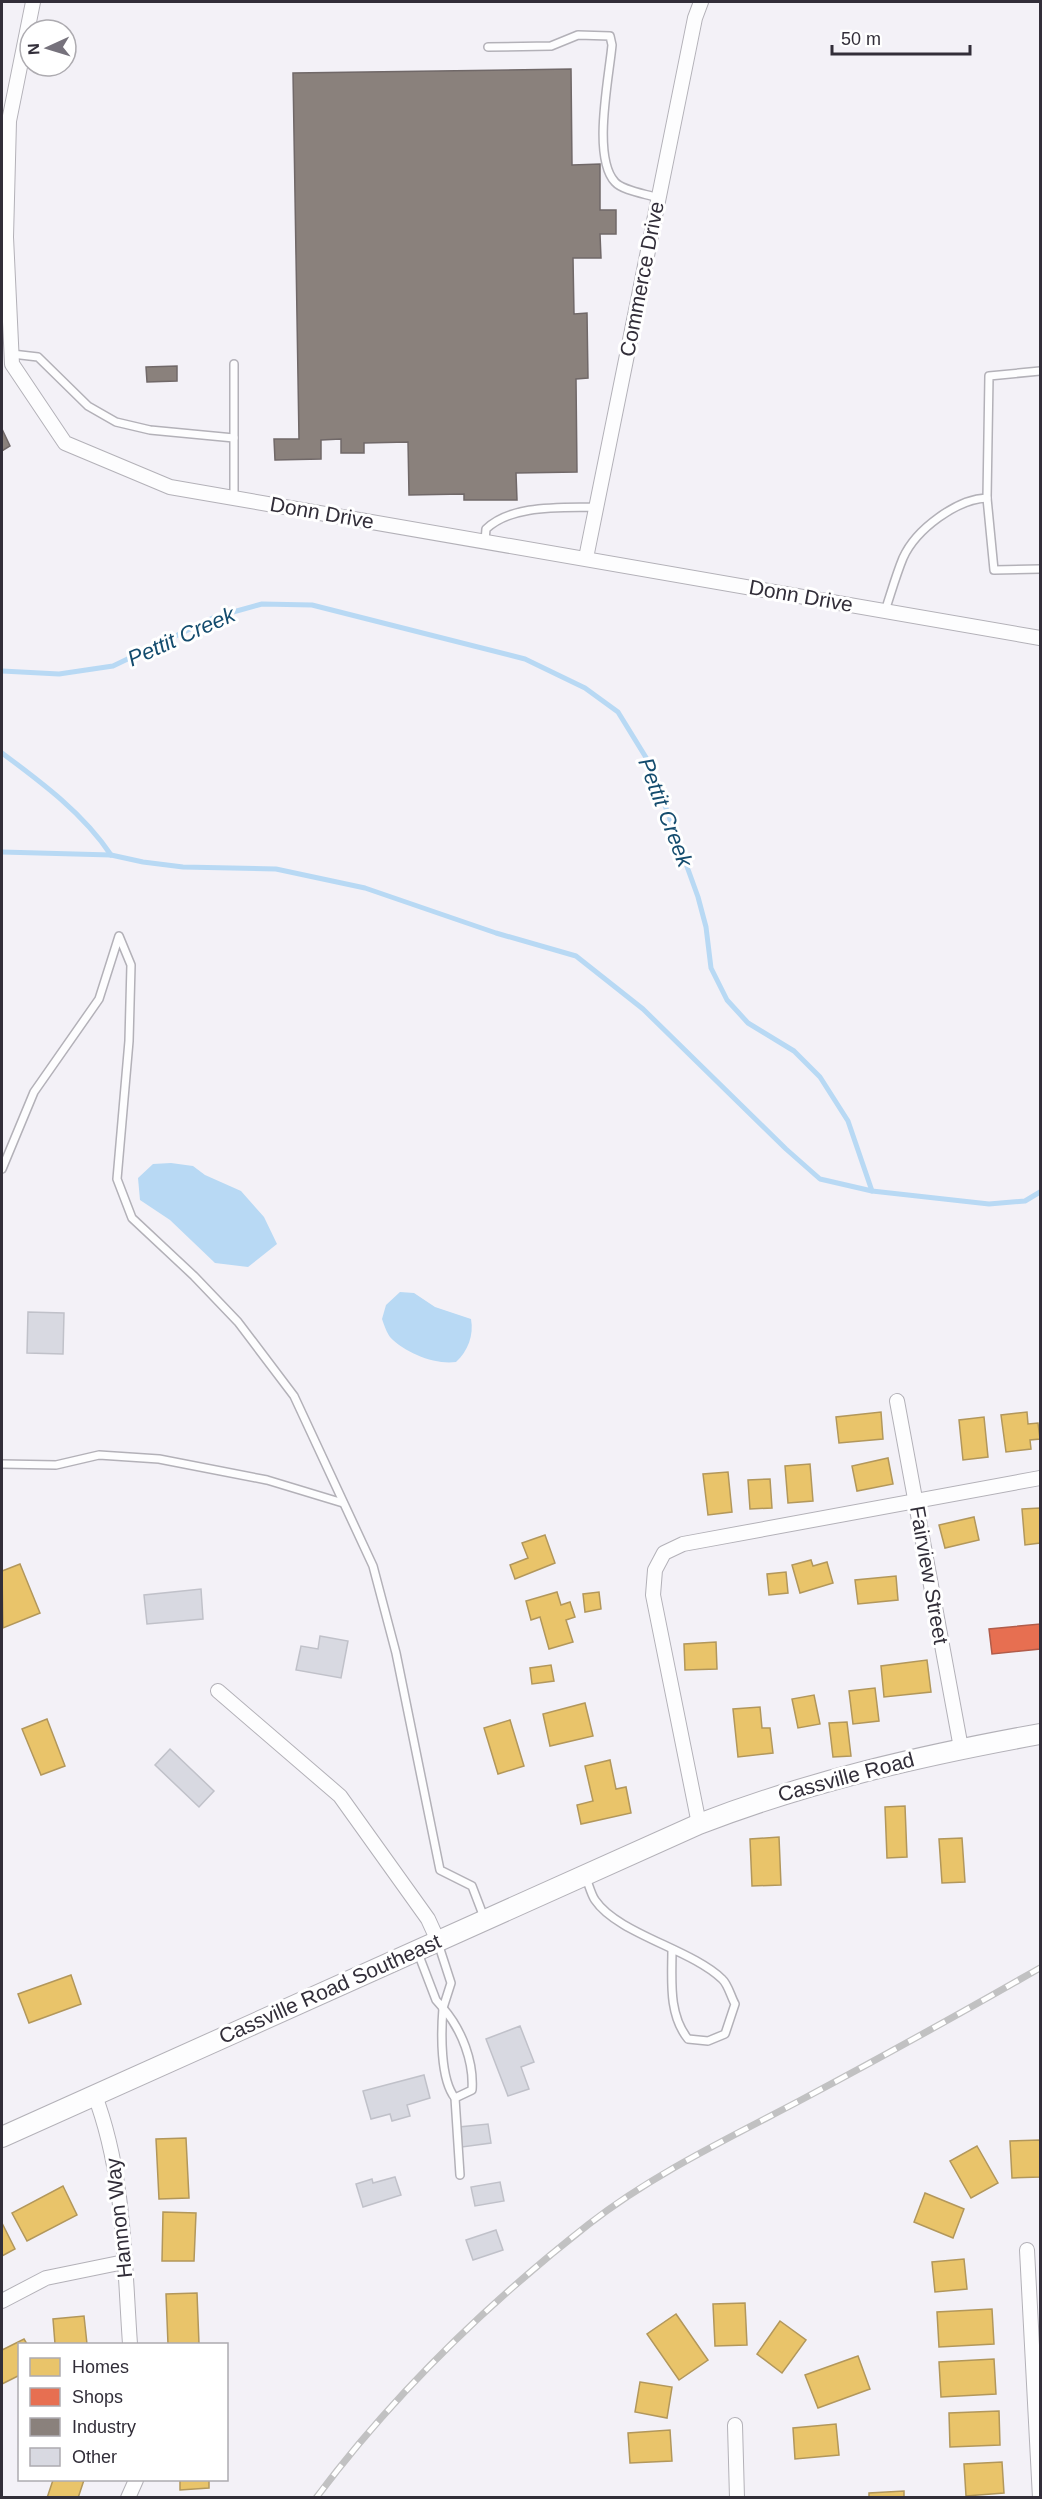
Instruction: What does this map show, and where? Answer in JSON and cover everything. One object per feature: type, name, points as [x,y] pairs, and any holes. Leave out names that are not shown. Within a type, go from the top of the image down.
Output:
[{"type":"main road","name":"Cassville Road","points":[[658,1842],[699,1824],[806,1786],[961,1748],[1041,1734]]},
{"type":"main road","name":"Cassville Road Southeast","points":[[2,2136],[658,1842]]},
{"type":"street","name":"Donn Drive","points":[[33,2],[9,121],[6,237],[12,364],[64,443],[170,487],[1041,638]]},
{"type":"street","name":"Commerce Drive","points":[[586,558],[695,18],[701,2]]},
{"type":"street","name":"Fairview Street","points":[[897,1401],[961,1748]]},
{"type":"street","points":[[699,1824],[653,1595],[655,1570],[664,1553],[682,1544],[755,1529],[1041,1478]]},
{"type":"street","points":[[218,1691],[340,1796],[428,1919],[438,1941]]},
{"type":"street","name":"Hannon Way","points":[[94,2093],[103,2118],[118,2180],[130,2343]]},
{"type":"street","points":[[1027,2250],[1040,2498]]},
{"type":"street","points":[[2,2301],[46,2278],[124,2262]]},
{"type":"street","points":[[735,2425],[737,2498]]},
{"type":"street","points":[[128,2498],[136,2481]]},
{"type":"lane","points":[[488,47],[551,46],[578,35],[610,36],[612,45],[603,141],[607,170],[616,184],[658,198]]},
{"type":"lane","points":[[12,354],[38,357],[88,406],[116,422],[150,430],[234,438]]},
{"type":"lane","points":[[234,364],[234,498]]},
{"type":"lane","points":[[1041,371],[989,376],[987,498],[994,570],[1041,569]]},
{"type":"lane","points":[[885,611],[904,555],[934,520],[971,498],[987,498]]},
{"type":"lane","points":[[484,541],[486,529],[493,522],[508,516],[547,510],[596,507]]},
{"type":"lane","points":[[2,1169],[34,1092],[99,999],[119,936],[130,965],[129,1041],[117,1179],[132,1218],[194,1276],[237,1322],[294,1396],[373,1566],[396,1653],[440,1870],[472,1886],[485,1920]]},
{"type":"lane","points":[[2,1464],[56,1465],[99,1455],[159,1459],[267,1480],[343,1503]]},
{"type":"lane","points":[[585,1875],[595,1900],[615,1918],[672,1949],[723,1980],[735,2004],[725,2034],[708,2041],[688,2039],[677,2024],[672,1986],[672,1949]]},
{"type":"lane","points":[[438,1941],[451,1983],[443,2008],[441,2031],[448,2089],[455,2098],[460,2175]]},
{"type":"lane","points":[[417,1951],[436,2000],[455,2022],[473,2071],[472,2091],[455,2098]]},
{"type":"water","points":[[171,1163],[193,1166],[205,1175],[241,1191],[264,1217],[277,1244],[248,1267],[215,1263],[170,1220],[140,1200],[138,1178],[153,1164]]},
{"type":"water","points":[[400,1292],[414,1293],[435,1307],[471,1319],[472,1331],[469,1342],[464,1353],[456,1362],[439,1362],[421,1357],[390,1337],[382,1319],[386,1305]]},
{"type":"building: Homes","points":[[881,1412],[883,1439],[839,1443],[836,1417]]},
{"type":"building: Homes","points":[[1027,1412],[1028,1424],[1038,1423],[1040,1439],[1030,1440],[1031,1449],[1006,1452],[1001,1415]]},
{"type":"building: Homes","points":[[984,1417],[988,1457],[963,1460],[959,1420]]},
{"type":"building: Homes","points":[[888,1458],[893,1484],[857,1491],[852,1466]]},
{"type":"building: Homes","points":[[810,1464],[813,1501],[788,1503],[785,1466]]},
{"type":"building: Homes","points":[[728,1472],[732,1512],[708,1515],[703,1474]]},
{"type":"building: Homes","points":[[770,1479],[772,1508],[750,1509],[748,1480]]},
{"type":"building: Homes","points":[[1040,1508],[1040,1543],[1025,1545],[1022,1509]]},
{"type":"building: Homes","points":[[974,1517],[979,1540],[945,1548],[939,1525]]},
{"type":"building: Homes","points":[[545,1535],[555,1563],[515,1579],[510,1565],[528,1558],[522,1543]]},
{"type":"building: Homes","points":[[811,1560],[813,1566],[827,1562],[833,1583],[800,1593],[792,1565]]},
{"type":"building: Homes","points":[[20,1564],[40,1613],[3,1628],[2,1571]]},
{"type":"building: Homes","points":[[786,1572],[788,1593],[769,1595],[767,1574]]},
{"type":"building: Homes","points":[[896,1576],[898,1600],[858,1604],[855,1580]]},
{"type":"building: Homes","points":[[557,1592],[561,1605],[570,1602],[575,1617],[566,1620],[573,1642],[549,1649],[540,1617],[531,1620],[526,1601]]},
{"type":"building: Homes","points":[[599,1592],[601,1609],[585,1612],[583,1594]]},
{"type":"building: Homes","points":[[716,1642],[717,1669],[685,1670],[684,1644]]},
{"type":"building: Homes","points":[[927,1660],[931,1692],[884,1697],[881,1666]]},
{"type":"building: Homes","points":[[551,1665],[554,1681],[532,1684],[530,1668]]},
{"type":"building: Homes","points":[[875,1688],[879,1721],[853,1724],[849,1691]]},
{"type":"building: Homes","points":[[814,1695],[820,1724],[798,1728],[792,1699]]},
{"type":"building: Homes","points":[[585,1703],[593,1736],[550,1746],[543,1714]]},
{"type":"building: Homes","points":[[760,1707],[762,1728],[770,1728],[773,1753],[738,1757],[733,1709]]},
{"type":"building: Homes","points":[[47,1719],[65,1766],[41,1775],[22,1729]]},
{"type":"building: Homes","points":[[510,1720],[524,1766],[498,1774],[484,1728]]},
{"type":"building: Homes","points":[[847,1722],[851,1756],[833,1757],[829,1723]]},
{"type":"building: Homes","points":[[610,1760],[616,1789],[626,1787],[631,1813],[581,1824],[577,1805],[593,1801],[585,1766]]},
{"type":"building: Homes","points":[[905,1806],[907,1857],[887,1858],[885,1807]]},
{"type":"building: Homes","points":[[779,1837],[781,1885],[752,1886],[750,1839]]},
{"type":"building: Homes","points":[[962,1838],[965,1882],[942,1883],[939,1839]]},
{"type":"building: Homes","points":[[71,1975],[81,2004],[29,2023],[18,1994]]},
{"type":"building: Homes","points":[[186,2138],[189,2198],[159,2199],[156,2139]]},
{"type":"building: Homes","points":[[1040,2140],[1040,2177],[1012,2178],[1010,2141]]},
{"type":"building: Homes","points":[[977,2146],[998,2183],[971,2198],[950,2161]]},
{"type":"building: Homes","points":[[63,2186],[77,2215],[27,2241],[12,2213]]},
{"type":"building: Homes","points":[[925,2193],[964,2209],[953,2238],[914,2222]]},
{"type":"building: Homes","points":[[163,2212],[196,2213],[194,2261],[162,2261]]},
{"type":"building: Homes","points":[[2,2223],[15,2249],[2,2256]]},
{"type":"building: Homes","points":[[964,2259],[967,2289],[935,2292],[932,2262]]},
{"type":"building: Homes","points":[[197,2293],[199,2343],[168,2343],[166,2294]]},
{"type":"building: Homes","points":[[745,2303],[747,2345],[715,2346],[713,2304]]},
{"type":"building: Homes","points":[[992,2309],[994,2344],[939,2347],[937,2312]]},
{"type":"building: Homes","points":[[676,2314],[708,2360],[679,2380],[647,2334]]},
{"type":"building: Homes","points":[[84,2316],[87,2343],[55,2343],[53,2319]]},
{"type":"building: Homes","points":[[780,2321],[806,2340],[782,2373],[757,2354]]},
{"type":"building: Homes","points":[[24,2339],[26,2343],[18,2343],[18,2376],[2,2384],[2,2350]]},
{"type":"building: Homes","points":[[858,2356],[870,2389],[818,2408],[805,2375]]},
{"type":"building: Homes","points":[[994,2359],[996,2394],[941,2397],[939,2362]]},
{"type":"building: Homes","points":[[640,2382],[672,2387],[667,2418],[635,2412]]},
{"type":"building: Homes","points":[[999,2411],[1000,2445],[950,2447],[949,2413]]},
{"type":"building: Homes","points":[[836,2424],[839,2455],[795,2459],[793,2428]]},
{"type":"building: Homes","points":[[670,2430],[672,2461],[630,2463],[628,2433]]},
{"type":"building: Homes","points":[[1002,2462],[1004,2493],[966,2496],[964,2464]]},
{"type":"building: Homes","points":[[53,2481],[84,2481],[78,2498],[47,2498]]},
{"type":"building: Homes","points":[[180,2481],[209,2481],[209,2488],[180,2490]]},
{"type":"building: Homes","points":[[904,2491],[904,2498],[869,2498],[869,2493]]},
{"type":"building: Shops","points":[[1040,1624],[1040,1649],[992,1654],[989,1629]]},
{"type":"building: Industry","points":[[571,69],[572,165],[600,164],[600,210],[616,210],[616,234],[600,234],[601,258],[573,258],[574,314],[587,313],[588,378],[576,379],[577,472],[516,473],[517,500],[464,500],[464,494],[409,495],[408,442],[364,443],[364,453],[341,453],[341,439],[321,440],[321,459],[275,460],[274,439],[299,439],[293,73]]},
{"type":"building: Industry","points":[[177,366],[177,381],[147,382],[146,367]]},
{"type":"building: Industry","points":[[2,429],[10,446],[2,451]]},
{"type":"building: Other","points":[[28,1312],[64,1313],[63,1354],[27,1353]]},
{"type":"building: Other","points":[[201,1589],[203,1619],[147,1624],[144,1595]]},
{"type":"building: Other","points":[[320,1636],[348,1641],[341,1678],[296,1670],[301,1646],[318,1649]]},
{"type":"building: Other","points":[[170,1749],[214,1791],[199,1807],[155,1765]]},
{"type":"building: Other","points":[[520,2026],[534,2062],[521,2067],[529,2089],[508,2096],[486,2039]]},
{"type":"building: Other","points":[[424,2075],[430,2098],[407,2105],[410,2116],[392,2121],[390,2114],[371,2119],[363,2091]]},
{"type":"building: Other","points":[[488,2124],[491,2143],[462,2147],[459,2127]]},
{"type":"building: Other","points":[[395,2177],[401,2195],[363,2207],[356,2184],[372,2179],[373,2183]]},
{"type":"building: Other","points":[[500,2182],[504,2201],[475,2206],[471,2187]]},
{"type":"building: Other","points":[[496,2230],[503,2250],[473,2260],[466,2240]]},
{"type":"waterway","name":"Pettit Creek","points":[[2,671],[59,674],[113,666],[215,617],[262,604],[312,605],[525,659],[585,688],[618,712],[650,764],[698,897],[706,927],[711,968],[727,1000],[748,1023],[794,1051],[820,1077],[848,1121],[872,1191]]},
{"type":"waterway","points":[[2,753],[46,787],[88,825],[111,855]]},
{"type":"waterway","points":[[2,852],[111,855],[183,867],[276,869],[365,888],[496,933],[576,956],[643,1009],[786,1149],[820,1179],[872,1191],[989,1204],[1025,1201],[1040,1192]]},
{"type":"railway","points":[[316,2498],[377,2423],[443,2352],[551,2254],[589,2224],[665,2173],[861,2068],[1040,1968]]}]
